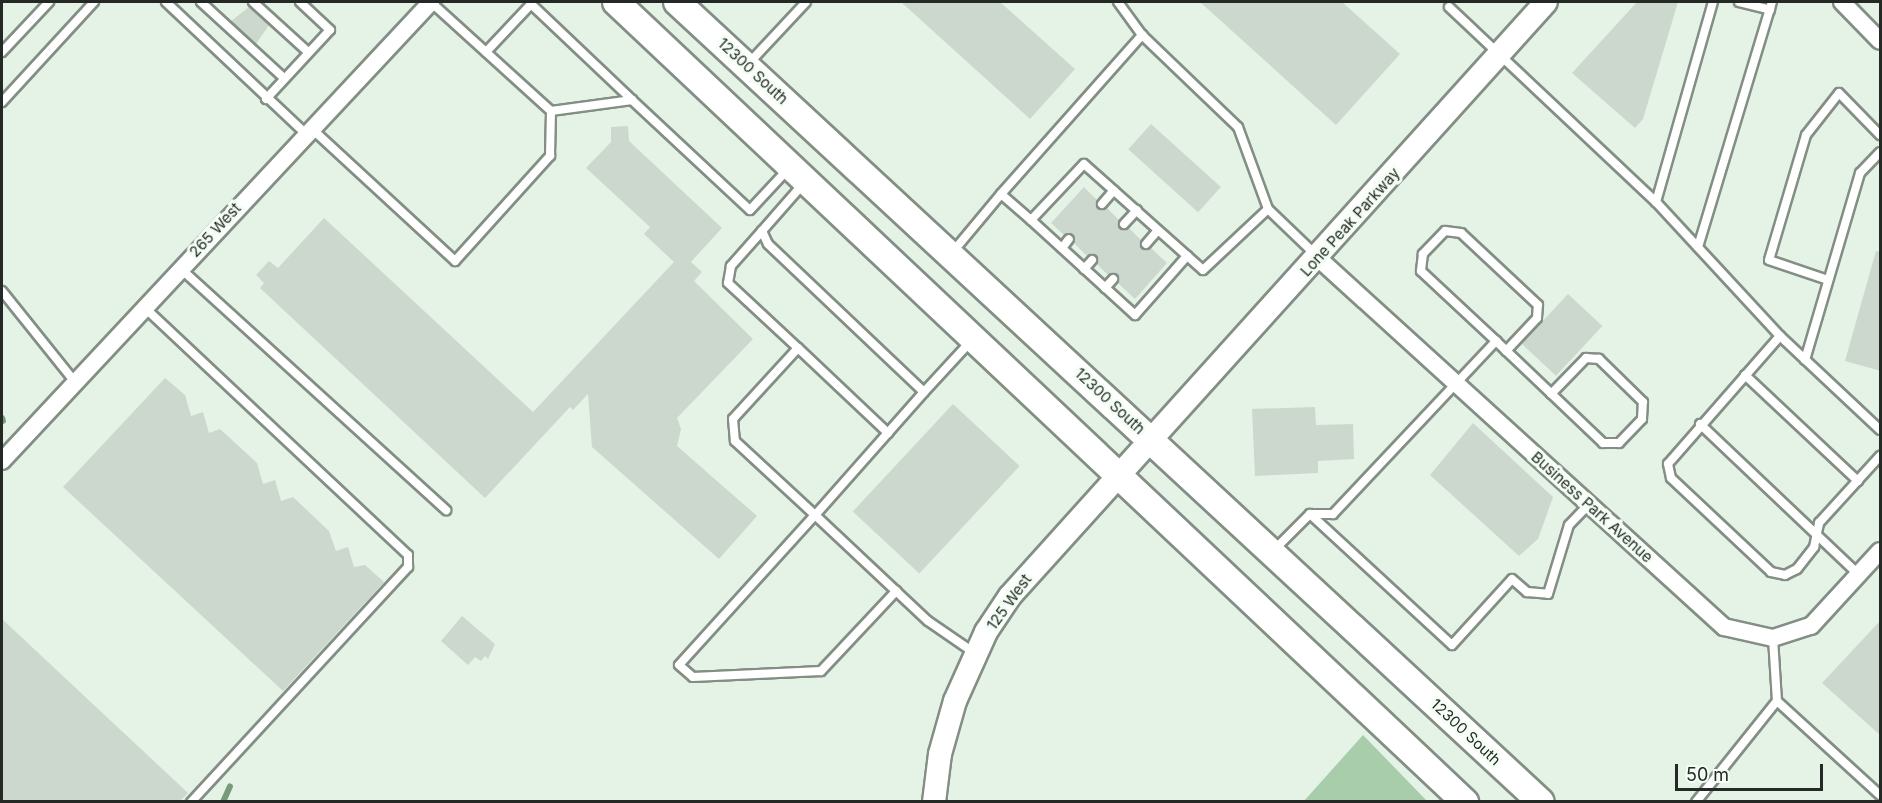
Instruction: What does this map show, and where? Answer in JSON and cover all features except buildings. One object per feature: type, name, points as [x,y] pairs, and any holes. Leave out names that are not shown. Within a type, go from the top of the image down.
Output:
[{"type":"main road","points":[[616,2],[1465,801]]},
{"type":"main road","name":"12300 South","points":[[677,2],[1541,801]]},
{"type":"main road","name":"Lone Peak Parkway","points":[[1153,441],[1546,2]]},
{"type":"main road","name":"125 West","points":[[934,801],[947,726],[976,655],[1010,596],[1153,441]]},
{"type":"street","name":"265 West","points":[[2,461],[308,130],[431,2]]},
{"type":"street","points":[[1842,2],[1881,40]]},
{"type":"street","name":"Business Park Avenue","points":[[1318,258],[1724,627],[1773,638]]},
{"type":"street","points":[[1773,638],[1811,626],[1881,552]]},
{"type":"lane","points":[[2,52],[49,2]]},
{"type":"lane","points":[[2,102],[94,2]]},
{"type":"lane","points":[[201,2],[284,78]]},
{"type":"lane","points":[[253,2],[308,52]]},
{"type":"lane","points":[[266,99],[330,30],[300,2]]},
{"type":"lane","points":[[166,3],[266,99],[308,130],[455,261],[550,156],[551,111],[431,2]]},
{"type":"lane","points":[[746,65],[806,2]]},
{"type":"lane","points":[[1118,2],[1142,35],[1238,127],[1268,209],[1318,258]]},
{"type":"lane","points":[[1656,202],[1713,2]]},
{"type":"lane","points":[[1698,247],[1771,6],[1739,2]]},
{"type":"lane","points":[[486,52],[531,4],[750,210],[799,173]]},
{"type":"lane","points":[[1449,7],[1656,202],[1780,336],[1881,430]]},
{"type":"lane","points":[[950,254],[1142,35]]},
{"type":"lane","points":[[1828,280],[1769,260],[1806,135],[1839,93],[1881,135]]},
{"type":"lane","points":[[551,111],[632,100]]},
{"type":"lane","points":[[1805,360],[1860,173],[1881,152]]},
{"type":"lane","points":[[1031,220],[1084,164],[1203,270],[1268,209]]},
{"type":"lane","points":[[799,173],[762,231],[731,266],[728,283],[888,433]]},
{"type":"lane","points":[[1102,204],[1114,190]]},
{"type":"lane","points":[[1001,194],[1135,315],[1187,256]]},
{"type":"lane","points":[[1124,224],[1137,210]]},
{"type":"lane","points":[[1146,244],[1158,230]]},
{"type":"lane","points":[[762,231],[768,244],[924,392]]},
{"type":"lane","points":[[1506,351],[1537,318],[1538,305],[1461,233],[1445,231],[1423,254],[1422,271],[1551,394],[1603,443],[1619,442],[1642,419],[1643,402],[1599,360],[1586,358],[1551,394]]},
{"type":"lane","points":[[1062,248],[1070,239]]},
{"type":"lane","points":[[1084,269],[1092,260]]},
{"type":"lane","points":[[180,268],[446,510]]},
{"type":"lane","points":[[1106,288],[1113,279]]},
{"type":"lane","points":[[2,291],[75,382]]},
{"type":"lane","points":[[144,307],[408,555],[408,567],[191,801]]},
{"type":"lane","points":[[1780,336],[1700,424],[1668,464],[1671,478],[1778,575],[1797,569],[1814,547],[1819,523],[1881,456]]},
{"type":"lane","points":[[896,591],[822,671],[693,677],[684,673],[679,664],[974,338]]},
{"type":"lane","points":[[1272,552],[1310,514],[1333,514],[1496,341]]},
{"type":"lane","points":[[798,348],[733,419],[735,441],[928,621],[976,655]]},
{"type":"lane","points":[[1745,375],[1858,481]]},
{"type":"lane","points":[[1700,424],[1859,575]]},
{"type":"lane","points":[[1310,514],[1452,645],[1512,579],[1527,592],[1548,594],[1569,525],[1589,504]]},
{"type":"lane","points":[[1696,801],[1777,701],[1773,638]]},
{"type":"lane","points":[[1777,701],[1881,795]]},
{"type":"green space","points":[[1363,735],[1427,801],[1304,801]]},
{"type":"waterway","points":[[223,802],[230,786]]}]
